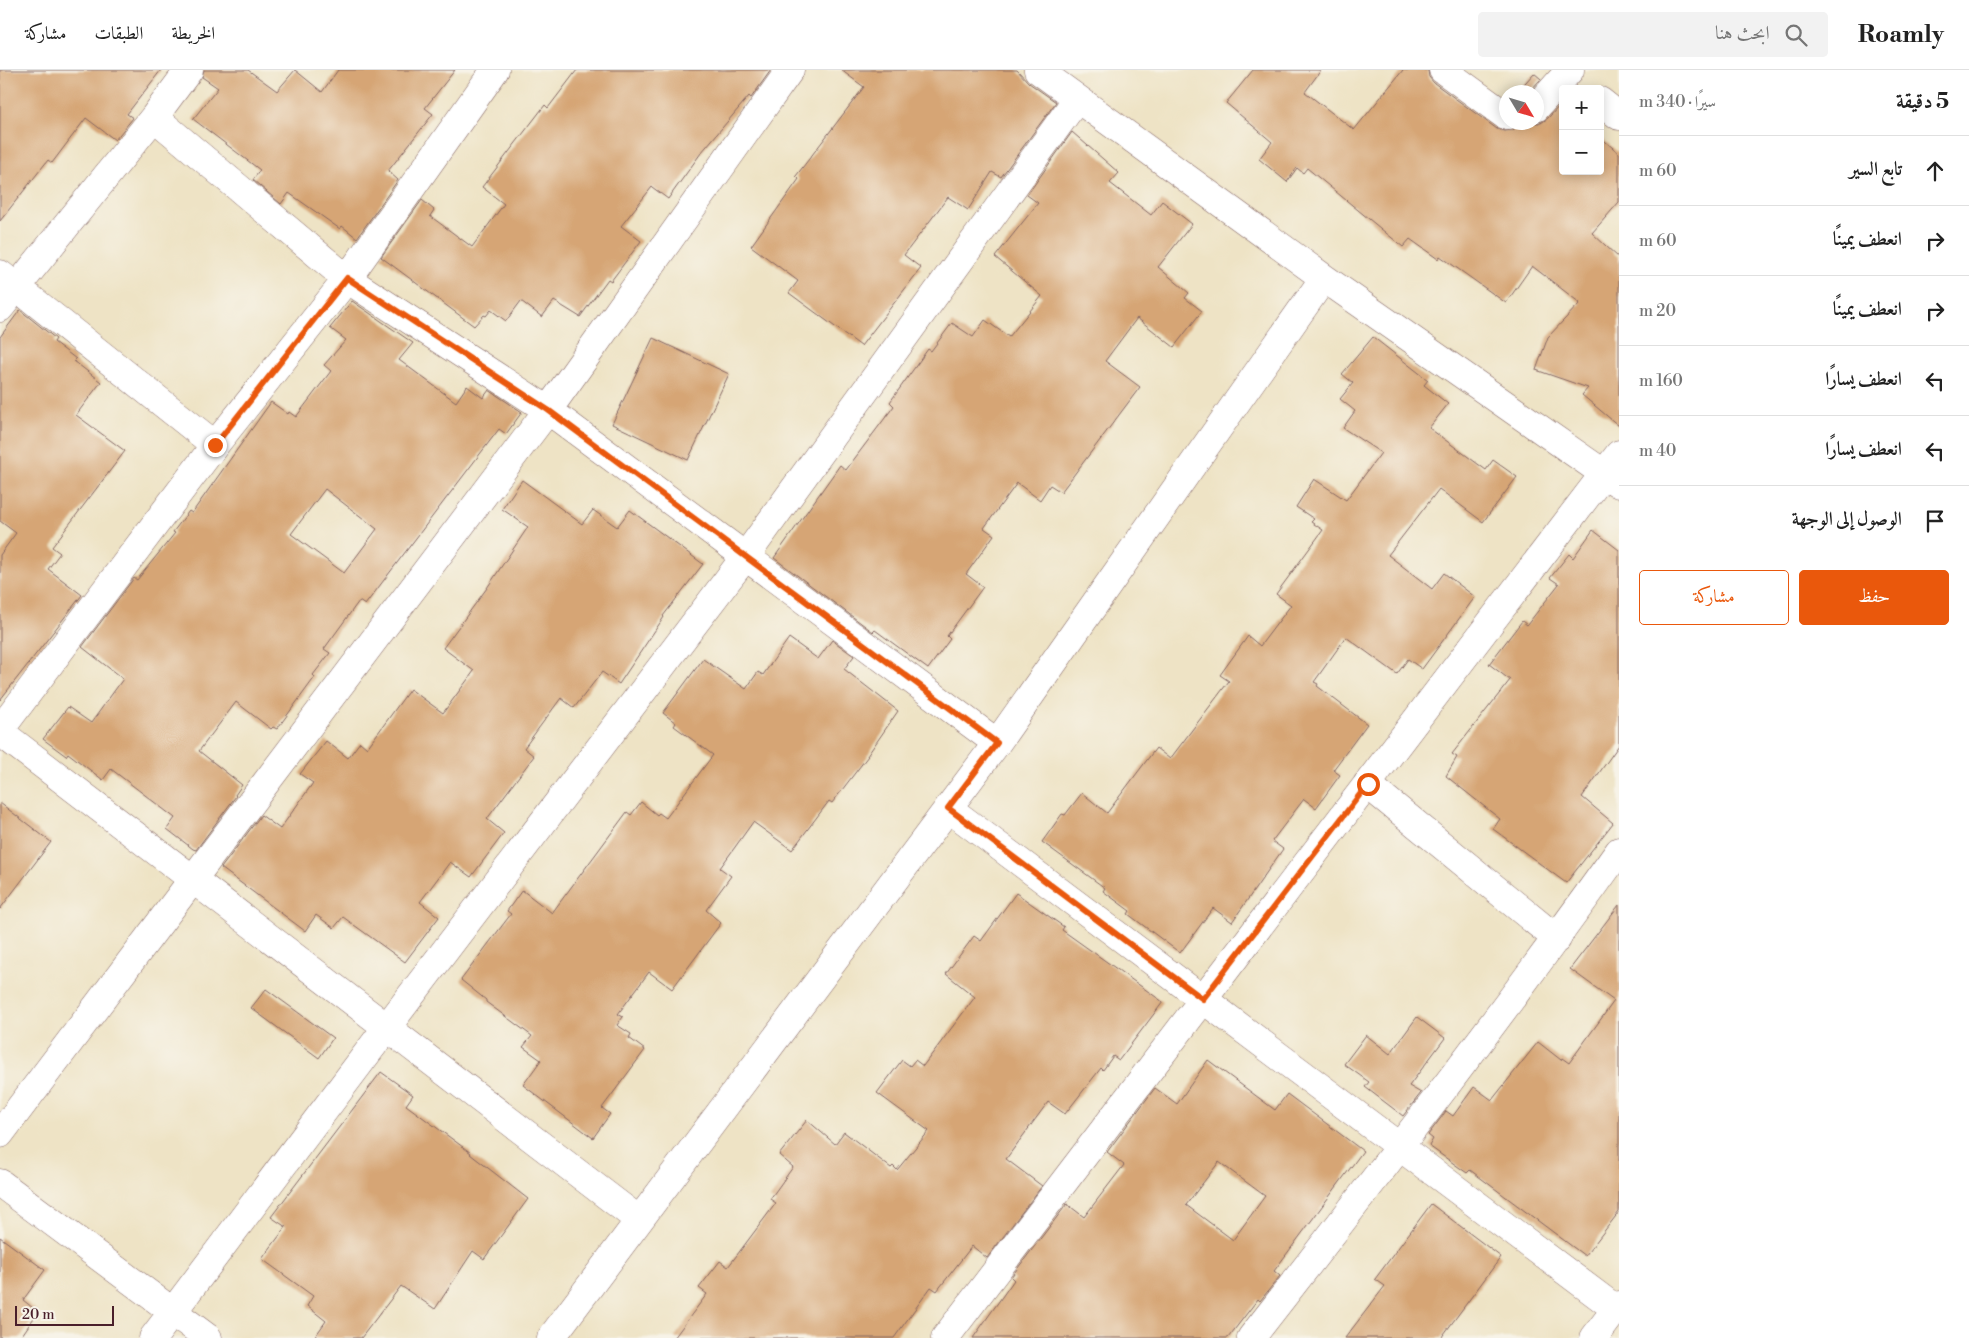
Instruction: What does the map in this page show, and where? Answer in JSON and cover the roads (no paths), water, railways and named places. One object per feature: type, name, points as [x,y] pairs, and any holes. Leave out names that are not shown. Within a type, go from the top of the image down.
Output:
[{"type":"street","points":[[0,308],[8,280],[154,117],[189,70]]},
{"type":"street","points":[[495,70],[347,278],[215,445],[0,731],[639,1220]]},
{"type":"street","points":[[0,1134],[548,410],[790,70]]},
{"type":"street","points":[[945,1338],[1368,784],[1614,471],[1324,278],[1038,70]]},
{"type":"street","points":[[1443,70],[1499,111]]},
{"type":"street","points":[[1544,102],[1574,78]]},
{"type":"street","points":[[153,1338],[745,557],[1076,99]]},
{"type":"street","points":[[1604,104],[1619,116]]},
{"type":"street","points":[[154,117],[347,278],[548,410],[997,743]]},
{"type":"street","points":[[552,1338],[997,743],[1324,278]]},
{"type":"street","points":[[8,280],[215,445]]},
{"type":"street","points":[[1368,784],[1557,939]]},
{"type":"street","points":[[948,808],[1400,1148],[1617,1307],[1594,1338]]},
{"type":"street","points":[[1251,1338],[1400,1148],[1557,939],[1619,852]]},
{"type":"street","points":[[0,1183],[208,1338]]}]
